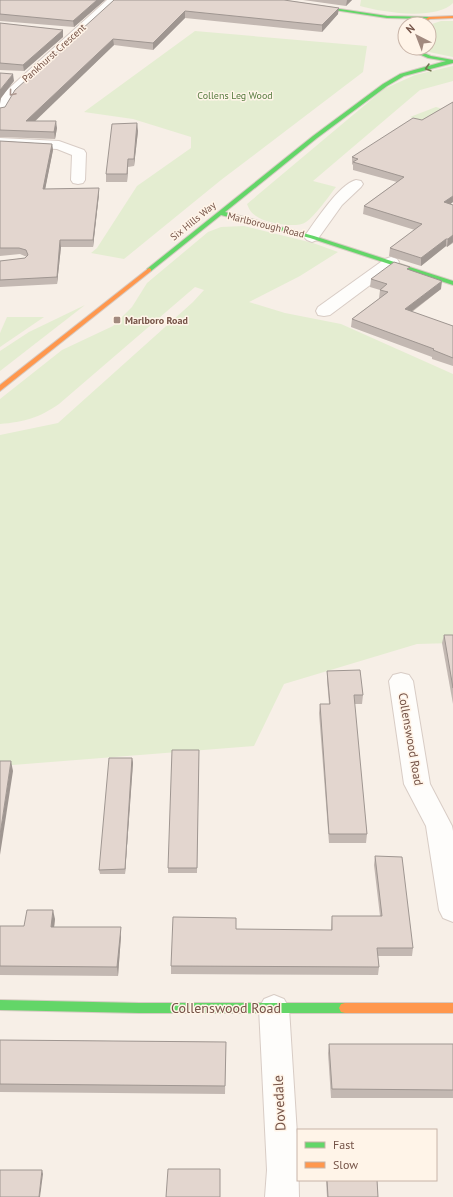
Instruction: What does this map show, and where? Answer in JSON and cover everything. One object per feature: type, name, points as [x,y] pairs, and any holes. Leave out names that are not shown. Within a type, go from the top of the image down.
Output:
[{"type":"street","name":"Pankhurst Crescent","points":[[0,110],[10,94],[27,77],[114,0]]},
{"type":"street","points":[[270,0],[397,17]]},
{"type":"street","points":[[437,17],[452,16]]},
{"type":"street","points":[[387,17],[397,22]]},
{"type":"street","points":[[61,32],[76,33]]},
{"type":"street","points":[[402,75],[411,56]]},
{"type":"street","points":[[418,56],[453,61]]},
{"type":"street","name":"Six Hills Way","points":[[0,389],[278,168],[321,132],[385,85],[402,75],[453,61]]},
{"type":"street","points":[[13,76],[27,77]]},
{"type":"street","points":[[0,142],[59,145],[79,153],[78,180]]},
{"type":"street","name":"Marlborough Road","points":[[312,237],[337,202],[356,184]]},
{"type":"street","name":"Marlborough Road","points":[[220,213],[312,237],[452,281]]},
{"type":"street","points":[[324,311],[391,262]]},
{"type":"street","name":"Collenswood Road","points":[[401,681],[417,784],[439,826],[453,910]]},
{"type":"street","name":"Collenswood Road","points":[[0,1005],[453,1008]]},
{"type":"street","name":"Dovedale","points":[[274,1008],[283,1170],[282,1197]]},
{"type":"green space","points":[[361,0],[453,0],[453,3],[445,9],[434,12],[408,14],[381,11],[360,6]]},
{"type":"green space","points":[[453,21],[453,57],[437,54],[437,22]]},
{"type":"green space","name":"Collens Leg Wood","points":[[195,31],[367,46],[363,72],[221,180],[124,259],[91,253],[97,248],[137,186],[191,148],[191,137],[133,119],[84,112]]},
{"type":"green space","points":[[453,66],[453,81],[420,90],[313,181],[336,187],[318,211],[306,222],[295,225],[273,223],[260,219],[250,211],[247,204],[384,89],[415,75]]},
{"type":"green space","points":[[436,107],[453,112],[453,129],[410,117]]},
{"type":"green space","points":[[244,226],[313,243],[338,252],[300,276],[249,302],[285,313],[341,324],[453,374],[453,643],[417,644],[284,684],[254,746],[0,766],[0,435],[58,423],[193,302],[204,290],[195,287],[59,404],[45,413],[17,422],[0,424],[0,399],[62,350],[113,326],[132,307],[147,283],[208,232],[221,227]]},
{"type":"green space","points":[[85,305],[0,371],[0,351],[29,332]]},
{"type":"green space","points":[[7,317],[44,317],[0,347],[0,333]]},
{"type":"building","points":[[0,0],[97,0],[73,21],[0,14]]},
{"type":"building","points":[[114,0],[284,0],[339,8],[322,25],[185,11],[153,43],[113,39],[26,121],[56,121],[54,132],[0,130],[0,108],[5,107],[15,90]]},
{"type":"building","points":[[0,23],[63,30],[23,65],[0,63]]},
{"type":"building","points":[[0,73],[13,74],[0,90]]},
{"type":"building","points":[[453,102],[453,196],[444,202],[453,205],[453,235],[421,258],[390,248],[422,224],[364,206],[404,177],[353,162],[358,159],[352,157],[413,118],[422,120]]},
{"type":"building","points":[[137,123],[134,159],[128,159],[127,174],[106,174],[112,124]]},
{"type":"building","points":[[0,141],[52,144],[43,189],[99,188],[93,240],[60,240],[57,277],[0,280],[0,261],[25,258],[28,255],[26,250],[19,248],[0,248]]},
{"type":"building","points":[[394,262],[410,267],[407,269],[442,281],[405,309],[453,326],[453,358],[433,350],[434,349],[352,319],[388,292],[380,290],[387,284],[371,279]]},
{"type":"building","points":[[444,635],[453,635],[453,688]]},
{"type":"building","points":[[360,670],[363,695],[354,695],[367,834],[329,834],[320,704],[330,704],[327,671]]},
{"type":"building","points":[[172,750],[199,750],[197,868],[168,868]]},
{"type":"building","points":[[109,758],[132,758],[125,869],[99,870]]},
{"type":"building","points":[[0,761],[11,761],[0,835]]},
{"type":"building","points":[[375,856],[402,857],[413,948],[377,948],[379,967],[171,966],[173,917],[236,918],[236,929],[332,930],[332,916],[382,916]]},
{"type":"building","points":[[27,910],[53,910],[51,927],[121,927],[117,967],[0,966],[0,926],[24,926]]},
{"type":"building","points":[[0,1040],[226,1042],[225,1086],[0,1084]]},
{"type":"building","points":[[329,1044],[453,1044],[453,1090],[332,1089]]},
{"type":"building","points":[[168,1169],[220,1169],[220,1197],[166,1197]]},
{"type":"building","points":[[0,1170],[42,1170],[39,1197],[0,1197]]},
{"type":"building","points":[[327,1181],[377,1181],[378,1197],[328,1197]]},
{"type":"traffic: fast","points":[[270,0],[397,17]]},
{"type":"traffic: fast","points":[[428,56],[451,61]]},
{"type":"traffic: fast","points":[[149,270],[315,137],[385,85],[402,75],[453,61]]},
{"type":"traffic: fast","points":[[220,213],[312,237],[453,283]]},
{"type":"traffic: fast","points":[[0,1005],[139,1008],[345,1008]]},
{"type":"traffic: slow","points":[[437,18],[453,17]]},
{"type":"traffic: slow","points":[[0,389],[149,270]]},
{"type":"traffic: slow","points":[[345,1008],[453,1008]]},
{"type":"place","name":"Marlboro Road","points":[[117,320]]}]
